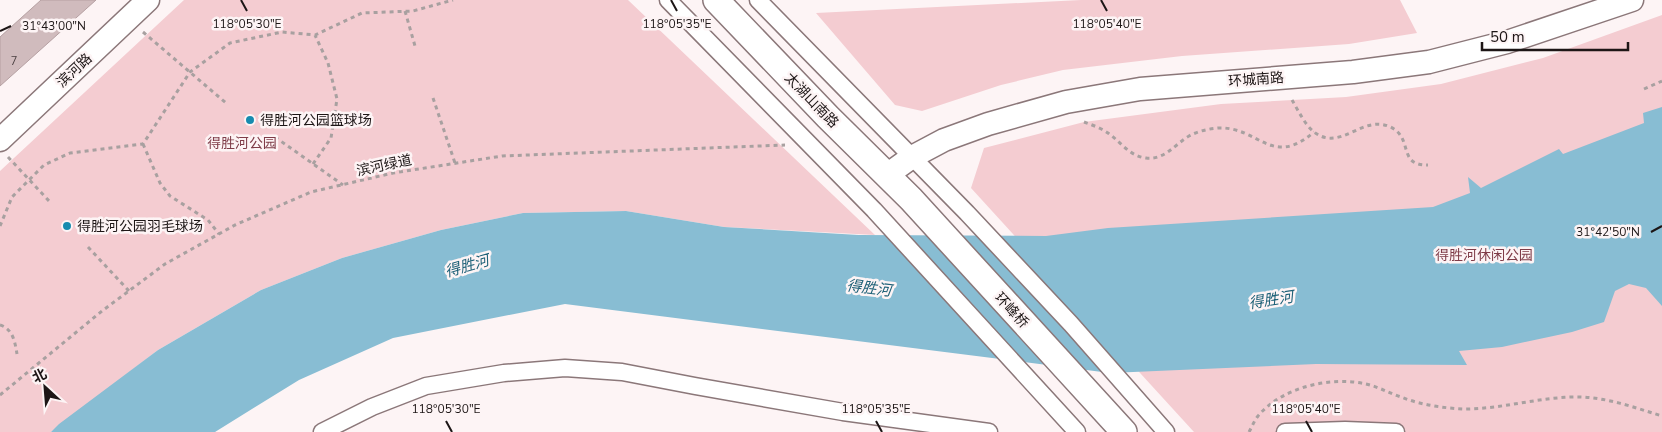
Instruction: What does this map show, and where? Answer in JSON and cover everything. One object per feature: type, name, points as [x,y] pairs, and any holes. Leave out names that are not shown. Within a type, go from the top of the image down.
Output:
[{"type":"main road","name":"滨河路","points":[[3,147],[148,0]]},
{"type":"main road","name":"太湖山南路","points":[[716,0],[828,117],[911,199]]},
{"type":"main road","name":"环城南路","points":[[886,175],[912,157],[944,140],[988,124],[1066,102],[1140,88],[1353,72],[1429,62],[1507,42],[1632,0]]},
{"type":"main road","name":"环峰桥","points":[[911,199],[1119,426]]},
{"type":"street","points":[[668,0],[874,210],[1074,429]]},
{"type":"street","points":[[758,0],[967,213],[1071,324],[1164,429]]},
{"type":"street","points":[[322,432],[372,408],[426,386],[504,373],[565,368],[622,372],[843,412],[989,432]]},
{"type":"street","points":[[1285,432],[1345,430],[1396,432]]},
{"type":"path","points":[[0,226],[12,197],[44,165],[70,153],[143,144],[190,72],[230,43],[282,32],[315,35],[362,13],[413,11],[453,0]]},
{"type":"path","points":[[405,11],[415,46]]},
{"type":"path","points":[[128,19],[226,103]]},
{"type":"path","points":[[313,164],[331,138],[337,99],[328,64],[315,35]]},
{"type":"path","points":[[1644,89],[1662,81]]},
{"type":"path","points":[[433,98],[455,163]]},
{"type":"path","points":[[1292,100],[1314,132],[1331,138],[1339,138],[1367,125],[1381,124],[1397,131],[1401,135],[1406,153],[1412,161],[1417,164],[1428,164]]},
{"type":"path","points":[[1084,122],[1109,133],[1133,154],[1147,158],[1163,156],[1190,136],[1205,130],[1225,128],[1234,130],[1262,142],[1285,148],[1303,141],[1314,132]]},
{"type":"path","name":"滨河绿道","points":[[0,395],[102,311],[165,264],[235,225],[311,192],[393,173],[511,156],[784,146],[800,135]]},
{"type":"path","points":[[275,137],[343,185]]},
{"type":"path","points":[[143,144],[160,183],[170,196],[208,220],[219,234]]},
{"type":"path","points":[[3,147],[50,202]]},
{"type":"path","points":[[88,247],[128,291]]},
{"type":"path","points":[[0,324],[14,337],[17,354]]},
{"type":"path","points":[[1248,432],[1258,416],[1279,398],[1305,387],[1326,383],[1352,382],[1381,388],[1402,398],[1444,408],[1488,408],[1560,398],[1582,397],[1608,401],[1662,416]]},
{"type":"green space","name":"得胜河公园","points":[[184,0],[628,0],[875,235],[724,227],[626,211],[523,213],[441,230],[342,258],[261,290],[158,350],[51,432],[0,432],[0,171]]},
{"type":"green space","points":[[1081,0],[1400,0],[1417,33],[1349,44],[1182,56],[1063,70],[1001,85],[922,111],[895,105],[816,13]]},
{"type":"green space","name":"得胜河休闲公园","points":[[1662,15],[1662,432],[1194,432],[971,188],[984,148],[1084,122],[1221,104],[1346,97],[1441,84],[1543,58]]},
{"type":"water","name":"得胜河","points":[[1662,107],[1662,306],[1646,288],[1629,284],[1615,291],[1604,322],[1572,332],[1502,347],[1459,351],[1467,365],[1316,364],[1110,373],[565,304],[393,338],[299,380],[215,432],[51,432],[158,350],[261,290],[342,258],[441,230],[523,213],[626,211],[724,227],[859,235],[1046,236],[1108,228],[1433,207],[1470,193],[1468,177],[1481,188],[1559,149],[1563,154],[1644,123],[1643,113]]},
{"type":"building","points":[[41,0],[96,0],[0,86],[0,37]]},
{"type":"place","name":"得胜河公园篮球场","points":[[250,120]]},
{"type":"place","name":"得胜河公园羽毛球场","points":[[67,226]]}]
